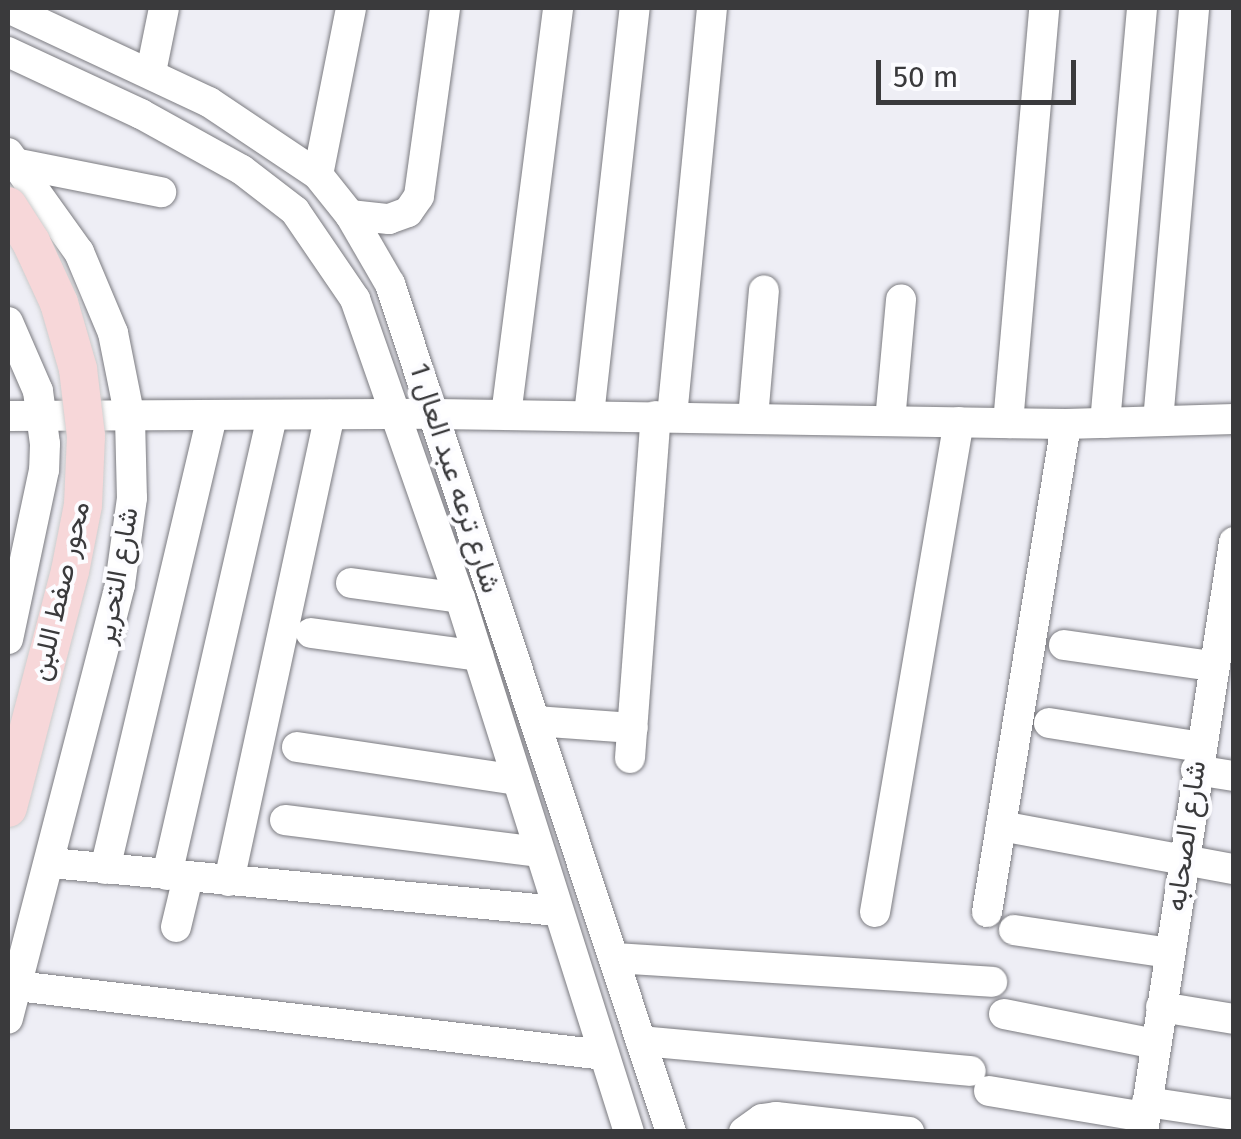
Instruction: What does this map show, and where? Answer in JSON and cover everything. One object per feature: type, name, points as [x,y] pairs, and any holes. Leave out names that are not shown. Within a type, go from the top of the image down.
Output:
[{"type":"main road","name":"محور صفط اللبن","points":[[8,206],[31,242],[59,304],[78,369],[86,436],[83,504],[70,571],[8,808]]},
{"type":"main road","name":"محور صفط اللبن","points":[[8,235],[44,310],[62,374],[69,440],[66,506],[8,744]]},
{"type":"street","name":"شارع ترعه عبد العال 1","points":[[8,8],[151,72],[275,142],[318,175],[350,216],[390,284],[671,1132]]},
{"type":"street","points":[[151,72],[164,8]]},
{"type":"street","points":[[318,175],[350,8]]},
{"type":"street","points":[[350,216],[389,219],[408,212],[419,196],[445,8]]},
{"type":"street","points":[[506,415],[558,8]]},
{"type":"street","points":[[589,416],[635,8]]},
{"type":"street","points":[[536,720],[632,743],[664,416],[712,8]]},
{"type":"street","points":[[1008,424],[1044,8]]},
{"type":"street","points":[[1105,423],[1142,8]]},
{"type":"street","points":[[1158,421],[1194,8]]},
{"type":"street","name":"شارع ترعه عبد العال 1","points":[[8,52],[140,114],[242,170],[295,211],[355,298],[460,598],[629,1132]]},
{"type":"street","points":[[13,159],[161,192]]},
{"type":"street","name":"شارع التحرير","points":[[8,1019],[120,585],[132,498],[130,418],[114,333],[86,268],[13,159]]},
{"type":"street","points":[[753,418],[764,290]]},
{"type":"street","points":[[890,421],[901,300]]},
{"type":"street","points":[[8,322],[30,366],[42,417],[44,470],[18,546],[8,639]]},
{"type":"street","points":[[229,881],[330,414]]},
{"type":"street","points":[[8,416],[434,414],[1008,424],[1234,419]]},
{"type":"street","points":[[105,870],[212,415]]},
{"type":"street","points":[[176,926],[177,876],[272,415]]},
{"type":"street","points":[[875,912],[959,422]]},
{"type":"street","points":[[987,912],[1066,424]]},
{"type":"street","name":"شارع الصحابه","points":[[1145,1117],[1198,758],[1219,674],[1234,542]]},
{"type":"street","points":[[352,583],[460,598]]},
{"type":"street","points":[[311,633],[478,656]]},
{"type":"street","points":[[1064,645],[1219,674]]},
{"type":"street","points":[[1048,723],[1198,758],[1234,776]]},
{"type":"street","points":[[297,747],[517,780]]},
{"type":"street","points":[[285,820],[540,852]]},
{"type":"street","points":[[1001,826],[1234,869]]},
{"type":"street","points":[[51,863],[558,912]]},
{"type":"street","points":[[1014,930],[1169,953]]},
{"type":"street","points":[[614,958],[992,982]]},
{"type":"street","points":[[17,986],[604,1054]]},
{"type":"street","points":[[1161,1007],[1234,1019]]},
{"type":"street","points":[[1004,1014],[1156,1044]]},
{"type":"street","points":[[642,1041],[980,1081],[1145,1117],[1234,1115]]},
{"type":"street","points":[[744,1132],[762,1119],[776,1117],[909,1132]]}]
